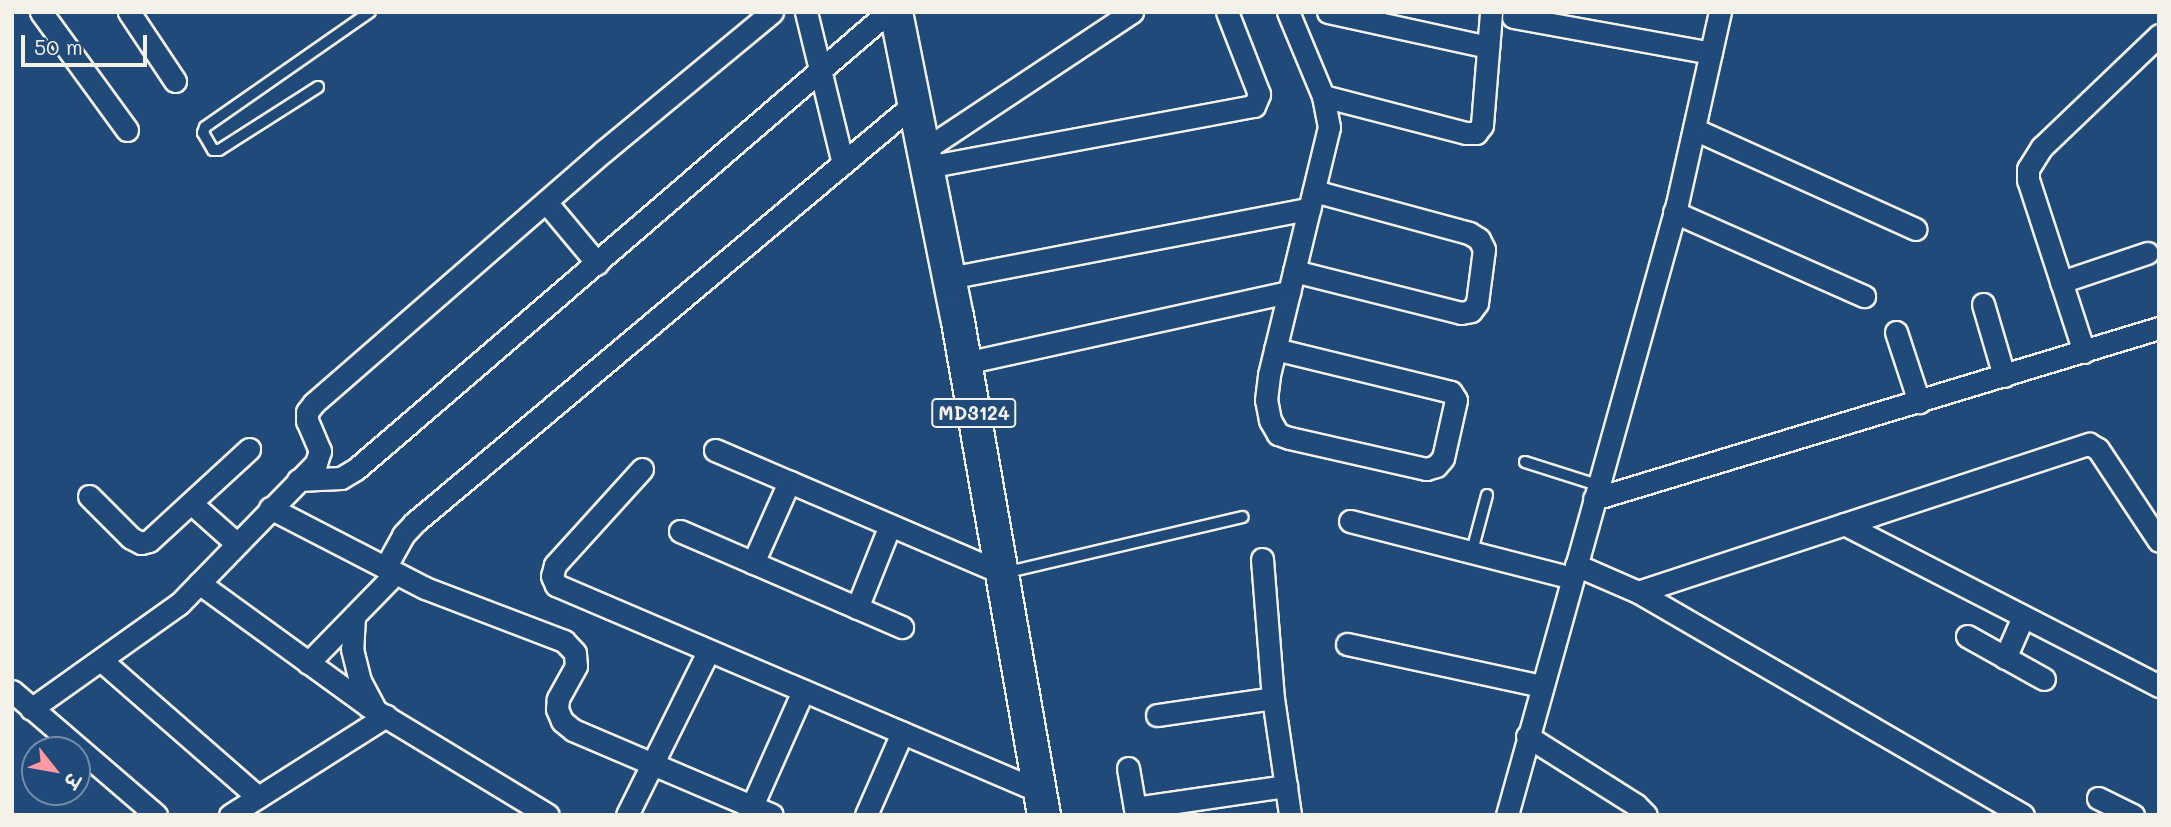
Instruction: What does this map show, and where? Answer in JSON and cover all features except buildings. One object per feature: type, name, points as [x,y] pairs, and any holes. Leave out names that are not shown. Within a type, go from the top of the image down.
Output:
[{"type":"main road","name":"MD3124","points":[[896,12],[965,363],[1042,803]]},
{"type":"street","points":[[41,12],[127,130]]},
{"type":"street","points":[[129,12],[174,81]]},
{"type":"street","points":[[31,709],[156,623],[199,583],[316,463],[320,451],[307,421],[307,412],[314,403],[546,202],[772,12]]},
{"type":"street","points":[[806,12],[843,164]]},
{"type":"street","points":[[298,480],[341,478],[356,470],[888,12]]},
{"type":"street","points":[[926,158],[1132,12]]},
{"type":"street","points":[[926,158],[1254,106],[1259,94],[1227,12]]},
{"type":"street","points":[[1275,349],[1451,392],[1456,400],[1443,458],[1436,466],[1426,470],[1278,434],[1270,420],[1266,400],[1275,349],[1329,127],[1323,96],[1288,12]]},
{"type":"street","points":[[1328,12],[1488,47]]},
{"type":"street","points":[[1323,96],[1465,133],[1476,133],[1482,125],[1491,12]]},
{"type":"street","points":[[1507,815],[1674,212],[1720,12]]},
{"type":"street","points":[[1513,17],[1712,53]]},
{"type":"street","points":[[2084,352],[2028,180],[2028,169],[2042,147],[2159,35]]},
{"type":"street","points":[[308,663],[354,616],[390,571],[403,535],[414,523],[915,103]]},
{"type":"street","points":[[1694,129],[1915,229]]},
{"type":"street","points":[[949,278],[1312,200],[1469,233],[1479,239],[1484,249],[1476,303],[1471,311],[1461,313],[1294,271]]},
{"type":"street","points":[[546,202],[597,263]]},
{"type":"street","points":[[1674,212],[1864,296]]},
{"type":"street","points":[[2062,282],[2147,253]]},
{"type":"street","points":[[965,363],[1289,292]]},
{"type":"street","points":[[1983,304],[2004,376]]},
{"type":"street","points":[[1596,492],[1919,402],[2159,328]]},
{"type":"street","points":[[1896,332],[1919,402]]},
{"type":"street","points":[[1638,592],[2089,443],[2098,449],[2159,541]]},
{"type":"street","points":[[89,496],[131,538],[141,543],[149,541],[249,449]]},
{"type":"street","points":[[715,450],[1002,573]]},
{"type":"street","points":[[642,469],[555,565],[552,576],[556,585],[567,592],[902,733],[1042,803]]},
{"type":"street","points":[[753,563],[789,482]]},
{"type":"street","points":[[191,503],[236,543]]},
{"type":"street","points":[[270,508],[390,571],[464,605],[564,641],[575,653],[576,666],[558,699],[557,709],[562,721],[573,730],[653,764],[750,811],[772,815]]},
{"type":"street","points":[[1350,521],[1472,551],[1574,572],[1638,592],[2023,815]]},
{"type":"street","points":[[1843,524],[2159,686]]},
{"type":"street","points":[[857,608],[890,525]]},
{"type":"street","points":[[680,531],[902,627]]},
{"type":"street","points":[[1262,559],[1273,698],[1290,815]]},
{"type":"street","points":[[199,583],[381,713],[548,815]]},
{"type":"street","points":[[354,616],[355,659],[360,681],[381,713]]},
{"type":"street","points":[[2005,658],[2024,617]]},
{"type":"street","points":[[1967,636],[2043,679]]},
{"type":"street","points":[[1347,644],[1541,686]]},
{"type":"street","points":[[627,815],[708,652]]},
{"type":"street","points":[[102,661],[258,797]]},
{"type":"street","points":[[12,691],[156,815]]},
{"type":"street","points":[[750,811],[803,691]]},
{"type":"street","points":[[1157,715],[1273,698]]},
{"type":"street","points":[[230,815],[381,713]]},
{"type":"street","points":[[866,815],[902,733]]},
{"type":"street","points":[[1527,736],[1636,805],[1646,815]]},
{"type":"street","points":[[1128,768],[1136,812],[1286,786]]},
{"type":"street","points":[[2098,798],[2133,815]]},
{"type":"lane","points":[[318,87],[219,150],[213,150],[203,133],[205,127],[370,12]]},
{"type":"lane","points":[[1525,461],[1596,492]]},
{"type":"lane","points":[[1472,551],[1487,495]]},
{"type":"lane","points":[[1002,573],[1243,517]]}]
